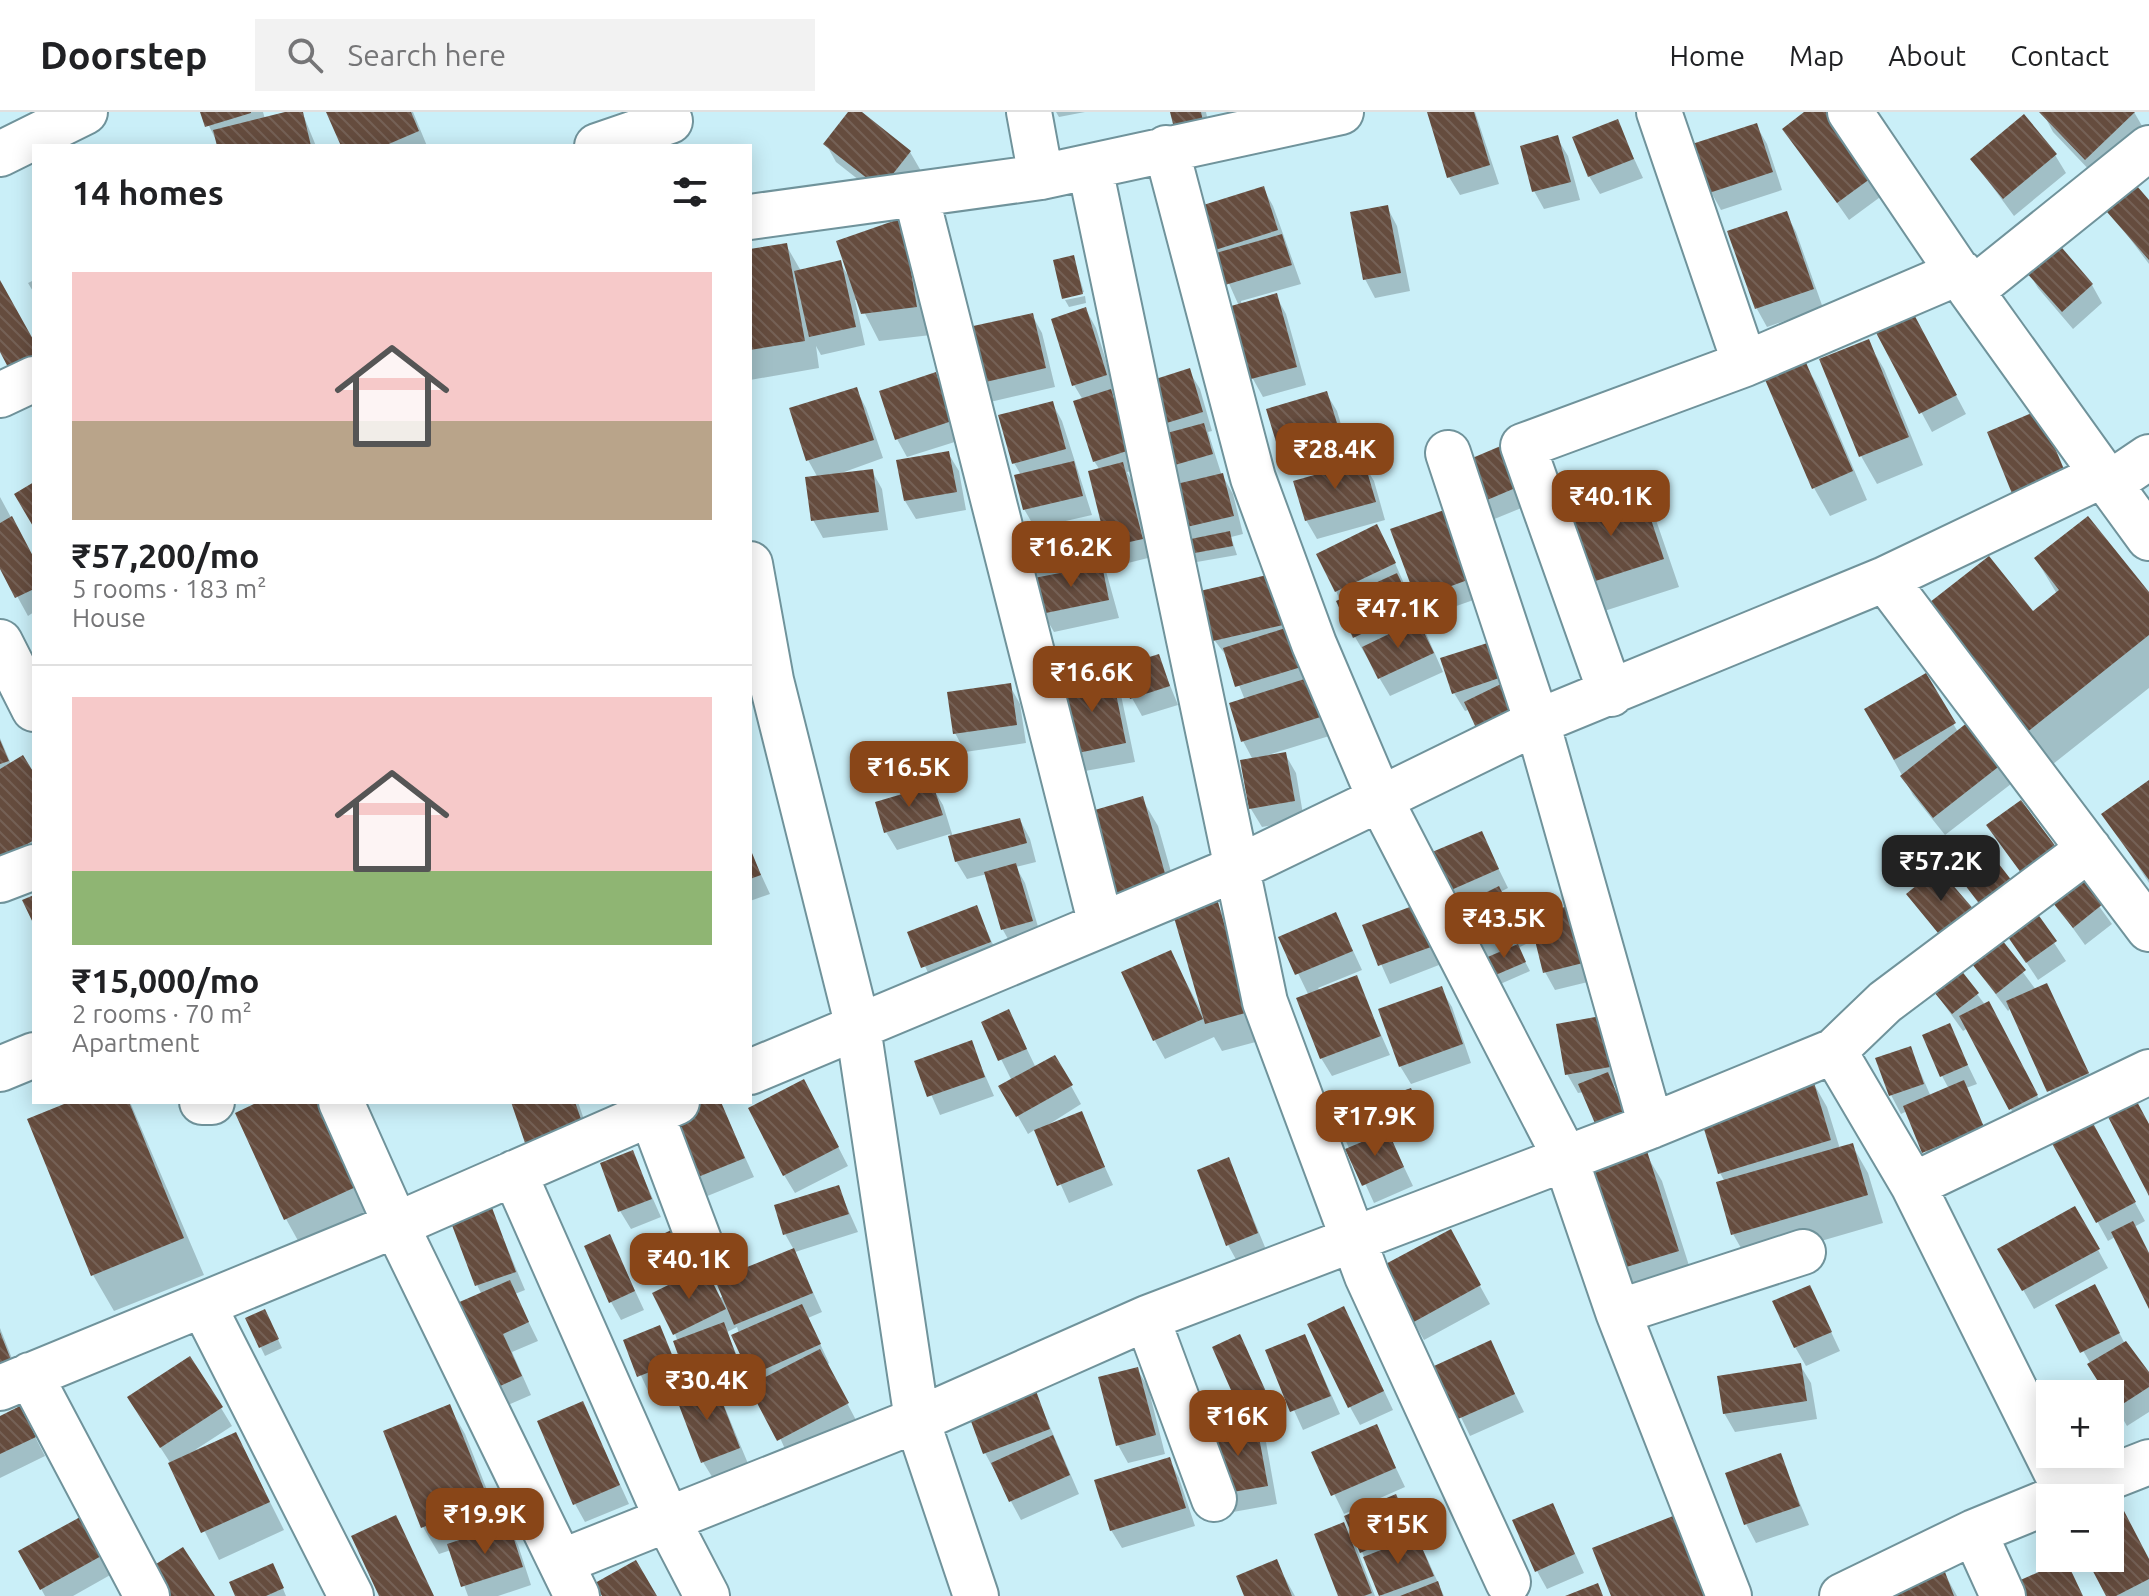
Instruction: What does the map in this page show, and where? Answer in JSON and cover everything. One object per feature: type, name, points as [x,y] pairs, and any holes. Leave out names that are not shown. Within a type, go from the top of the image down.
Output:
[{"type":"street","points":[[0,154],[85,112]]},
{"type":"street","points":[[1029,112],[1041,177]]},
{"type":"street","points":[[752,217],[1041,177],[1090,168],[1269,119],[1341,112]]},
{"type":"street","points":[[1659,112],[1745,364]]},
{"type":"street","points":[[1850,112],[1966,282],[2149,538]]},
{"type":"street","points":[[604,144],[671,126]]},
{"type":"street","points":[[1166,148],[1253,478],[1314,644],[1380,799],[1565,1157],[1618,1312],[1729,1596]]},
{"type":"street","points":[[1611,694],[1523,446],[1966,282],[2149,148]]},
{"type":"street","points":[[1090,168],[1265,1002],[1367,1276],[1508,1582]]},
{"type":"street","points":[[916,195],[1101,925]]},
{"type":"street","points":[[0,395],[32,380]]},
{"type":"street","points":[[1448,453],[1537,722],[1651,1126]]},
{"type":"street","points":[[752,1071],[1235,869],[1537,722],[1885,579],[2106,480],[2149,457]]},
{"type":"street","points":[[1885,579],[2149,929]]},
{"type":"street","points":[[752,586],[761,684],[858,1027],[917,1420],[976,1596]]},
{"type":"street","points":[[9,641],[32,704]]},
{"type":"street","points":[[342,1104],[396,1225],[569,1579],[668,1521],[917,1420],[1147,1318],[1651,1126],[1834,1051],[1885,1002],[2089,849]]},
{"type":"street","points":[[0,880],[32,868]]},
{"type":"street","points":[[1834,1051],[1913,1185],[2052,1484]]},
{"type":"street","points":[[0,1069],[32,1056]]},
{"type":"street","points":[[1913,1185],[2149,1072]]},
{"type":"street","points":[[147,1596],[15,1381],[396,1225],[647,1109],[703,1251]]},
{"type":"street","points":[[514,1173],[668,1521],[707,1596]]},
{"type":"street","points":[[1618,1312],[1803,1252]]},
{"type":"street","points":[[203,1305],[351,1596]]},
{"type":"street","points":[[1147,1318],[1214,1499]]},
{"type":"street","points":[[2093,1484],[2149,1462]]},
{"type":"street","points":[[1842,1596],[1974,1532],[2036,1507]]},
{"type":"street","points":[[1974,1532],[2003,1596]]},
{"type":"building","points":[[200,112],[251,112],[251,113],[205,127]]},
{"type":"building","points":[[285,112],[303,112],[311,144],[216,144],[213,130]]},
{"type":"building","points":[[326,112],[411,112],[419,131],[389,144],[340,144]]},
{"type":"building","points":[[848,112],[862,112],[911,151],[881,189],[823,144]]},
{"type":"building","points":[[1170,112],[1201,112],[1203,121],[1174,128]]},
{"type":"building","points":[[1427,112],[1474,112],[1490,165],[1447,178]]},
{"type":"building","points":[[1804,112],[1833,112],[1878,173],[1837,203],[1782,129]]},
{"type":"building","points":[[2039,112],[2135,112],[2085,160]]},
{"type":"building","points":[[2024,114],[2057,154],[2003,199],[1970,159]]},
{"type":"building","points":[[1618,119],[1634,159],[1588,177],[1572,137]]},
{"type":"building","points":[[1757,123],[1773,172],[1709,193],[1692,144]]},
{"type":"building","points":[[1558,135],[1571,182],[1532,192],[1520,146]]},
{"type":"building","points":[[1264,186],[1278,230],[1212,251],[1197,207]]},
{"type":"building","points":[[2137,186],[2149,200],[2149,260],[2107,212]]},
{"type":"building","points":[[1388,205],[1401,273],[1363,280],[1350,212]]},
{"type":"building","points":[[1787,211],[1814,289],[1755,309],[1727,231]]},
{"type":"building","points":[[902,218],[917,307],[861,314],[836,241]]},
{"type":"building","points":[[1282,234],[1292,265],[1225,285],[1216,253]]},
{"type":"building","points":[[2057,242],[2093,284],[2062,312],[2024,270]]},
{"type":"building","points":[[787,243],[805,341],[752,350],[752,249]]},
{"type":"building","points":[[1074,255],[1083,294],[1062,299],[1053,260]]},
{"type":"building","points":[[841,260],[856,327],[809,337],[794,271]]},
{"type":"building","points":[[0,280],[32,337],[32,356],[9,369],[0,352]]},
{"type":"building","points":[[1277,293],[1297,367],[1251,379],[1231,306]]},
{"type":"building","points":[[1086,307],[1107,375],[1072,386],[1051,319]]},
{"type":"building","points":[[1910,307],[1957,395],[1919,414],[1873,327]]},
{"type":"building","points":[[1033,313],[1046,368],[977,384],[964,328]]},
{"type":"building","points":[[1869,339],[1909,437],[1859,457],[1819,359]]},
{"type":"building","points":[[1804,358],[1853,471],[1812,489],[1763,375]]},
{"type":"building","points":[[1190,368],[1203,412],[1150,428],[1137,385]]},
{"type":"building","points":[[936,372],[952,421],[895,440],[879,391]]},
{"type":"building","points":[[857,387],[874,440],[806,461],[789,408]]},
{"type":"building","points":[[1111,389],[1130,450],[1093,462],[1073,401]]},
{"type":"building","points":[[1327,391],[1341,436],[1280,455],[1266,409]]},
{"type":"building","points":[[1053,401],[1066,449],[1012,464],[998,415]]},
{"type":"building","points":[[2039,410],[2066,474],[2013,496],[1987,432]]},
{"type":"building","points":[[1204,423],[1213,454],[1161,469],[1152,437]]},
{"type":"building","points":[[1510,442],[1527,483],[1480,503],[1463,462]]},
{"type":"building","points":[[949,451],[957,492],[904,501],[896,460]]},
{"type":"building","points":[[1074,461],[1083,496],[1023,510],[1014,475]]},
{"type":"building","points":[[1364,461],[1376,502],[1305,521],[1293,481]]},
{"type":"building","points":[[1123,462],[1143,539],[1107,547],[1088,471]]},
{"type":"building","points":[[873,469],[879,512],[811,521],[805,477]]},
{"type":"building","points":[[1223,473],[1234,516],[1178,529],[1168,486]]},
{"type":"building","points":[[32,483],[32,525],[14,494]]},
{"type":"building","points":[[1641,489],[1664,559],[1580,586],[1557,517]]},
{"type":"building","points":[[1447,509],[1473,578],[1416,599],[1390,529]]},
{"type":"building","points":[[12,516],[32,554],[32,590],[15,598],[0,569],[0,523]]},
{"type":"building","points":[[2088,516],[2149,592],[2149,635],[2026,733],[1925,606],[1989,556],[2033,611],[2059,590],[2034,558]]},
{"type":"building","points":[[1377,524],[1396,563],[1335,592],[1316,554]]},
{"type":"building","points":[[1090,525],[1097,554],[1030,572],[1022,543]]},
{"type":"building","points":[[1230,531],[1233,546],[1184,555],[1181,541]]},
{"type":"building","points":[[1102,565],[1109,600],[1041,614],[1034,578]]},
{"type":"building","points":[[1397,573],[1414,609],[1353,638],[1336,601]]},
{"type":"building","points":[[1271,574],[1283,625],[1213,641],[1200,591]]},
{"type":"building","points":[[1418,620],[1434,653],[1378,679],[1362,647]]},
{"type":"building","points":[[1298,624],[1311,664],[1235,687],[1223,648]]},
{"type":"building","points":[[1497,640],[1508,675],[1452,694],[1440,658]]},
{"type":"building","points":[[1159,654],[1170,686],[1130,699],[1120,666]]},
{"type":"building","points":[[1926,673],[1956,723],[1894,760],[1864,709]]},
{"type":"building","points":[[1112,674],[1126,743],[1073,754],[1059,685]]},
{"type":"building","points":[[1317,675],[1330,714],[1241,742],[1229,703]]},
{"type":"building","points":[[1505,682],[1518,710],[1477,730],[1464,702]]},
{"type":"building","points":[[1011,683],[1017,725],[953,734],[947,692]]},
{"type":"building","points":[[1968,722],[2002,764],[1933,818],[1900,776]]},
{"type":"building","points":[[0,740],[9,761],[0,764]]},
{"type":"building","points":[[1286,752],[1295,801],[1249,809],[1240,760]]},
{"type":"building","points":[[23,755],[32,770],[32,841],[0,860],[0,769]]},
{"type":"building","points":[[2149,780],[2149,880],[2101,814]]},
{"type":"building","points":[[933,785],[943,815],[884,833],[875,802]]},
{"type":"building","points":[[1143,796],[1170,891],[1109,908],[1081,814]]},
{"type":"building","points":[[2021,800],[2062,855],[2027,881],[1986,825]]},
{"type":"building","points":[[1020,818],[1027,843],[955,862],[948,836]]},
{"type":"building","points":[[1482,831],[1499,869],[1442,894],[1425,855]]},
{"type":"building","points":[[1977,836],[2016,886],[1984,910],[1946,860]]},
{"type":"building","points":[[752,853],[761,875],[752,878]]},
{"type":"building","points":[[1016,863],[1033,921],[1001,930],[984,872]]},
{"type":"building","points":[[1938,868],[1976,912],[1943,939],[1906,894]]},
{"type":"building","points":[[2074,869],[2103,904],[2073,928],[2045,893]]},
{"type":"building","points":[[1499,886],[1518,925],[1473,946],[1455,908]]},
{"type":"building","points":[[32,896],[32,921],[22,900]]},
{"type":"building","points":[[1218,902],[1249,1012],[1205,1024],[1173,914]]},
{"type":"building","points":[[977,905],[991,942],[921,968],[907,932]]},
{"type":"building","points":[[1415,905],[1431,947],[1378,966],[1362,925]]},
{"type":"building","points":[[1569,906],[1583,963],[1543,973],[1529,916]]},
{"type":"building","points":[[2032,906],[2057,941],[2026,963],[2001,927]]},
{"type":"building","points":[[1336,912],[1353,951],[1295,975],[1278,937]]},
{"type":"building","points":[[1994,930],[2026,970],[1996,994],[1964,954]]},
{"type":"building","points":[[1518,944],[1526,962],[1491,977],[1483,959]]},
{"type":"building","points":[[1171,950],[1203,1019],[1153,1041],[1121,972]]},
{"type":"building","points":[[1953,960],[1979,993],[1952,1014],[1925,981]]},
{"type":"building","points":[[1357,975],[1381,1036],[1320,1059],[1296,998]]},
{"type":"building","points":[[2047,983],[2089,1073],[2047,1092],[2006,1001]]},
{"type":"building","points":[[1442,986],[1463,1044],[1399,1067],[1378,1009]]},
{"type":"building","points":[[1989,1001],[2038,1095],[2009,1110],[1959,1016]]},
{"type":"building","points":[[1009,1009],[1027,1049],[998,1061],[981,1022]]},
{"type":"building","points":[[1601,1016],[1610,1067],[1565,1075],[1556,1024]]},
{"type":"building","points":[[1950,1023],[1968,1065],[1940,1077],[1922,1035]]},
{"type":"building","points":[[972,1040],[985,1077],[927,1097],[914,1061]]},
{"type":"building","points":[[1911,1046],[1924,1084],[1889,1096],[1875,1058]]},
{"type":"building","points":[[1055,1055],[1073,1085],[1016,1117],[998,1086]]},
{"type":"building","points":[[1608,1072],[1626,1116],[1597,1128],[1578,1084]]},
{"type":"building","points":[[1812,1076],[1831,1140],[1718,1174],[1698,1110]]},
{"type":"building","points":[[804,1079],[839,1147],[783,1176],[748,1108]]},
{"type":"building","points":[[1964,1080],[1984,1127],[1922,1153],[1903,1106]]},
{"type":"building","points":[[1411,1088],[1419,1108],[1341,1136],[1334,1115]]},
{"type":"building","points":[[2135,1098],[2149,1124],[2149,1196],[2106,1113]]},
{"type":"building","points":[[64,1104],[130,1104],[184,1238],[91,1276],[27,1119]]},
{"type":"building","points":[[254,1104],[322,1104],[360,1185],[284,1220],[235,1113]]},
{"type":"building","points":[[512,1104],[576,1104],[583,1125],[525,1143]]},
{"type":"building","points":[[700,1104],[722,1104],[745,1158],[693,1179],[667,1118]]},
{"type":"building","points":[[1082,1111],[1105,1167],[1057,1186],[1034,1130]]},
{"type":"building","points":[[2089,1116],[2136,1202],[2096,1223],[2049,1138]]},
{"type":"building","points":[[1388,1131],[1404,1167],[1362,1186],[1345,1149]]},
{"type":"building","points":[[1853,1143],[1868,1195],[1731,1235],[1716,1182]]},
{"type":"building","points":[[633,1150],[652,1199],[618,1212],[600,1163]]},
{"type":"building","points":[[1647,1151],[1679,1251],[1623,1268],[1591,1169]]},
{"type":"building","points":[[1229,1157],[1258,1233],[1226,1246],[1197,1170]]},
{"type":"building","points":[[839,1185],[849,1214],[783,1235],[774,1205]]},
{"type":"building","points":[[491,1205],[516,1272],[475,1286],[450,1220]]},
{"type":"building","points":[[2075,1206],[2100,1249],[2022,1291],[1997,1249]]},
{"type":"building","points":[[2133,1221],[2149,1253],[2149,1309],[2111,1232]]},
{"type":"building","points":[[680,1226],[695,1259],[667,1272],[652,1239]]},
{"type":"building","points":[[1451,1229],[1481,1285],[1412,1323],[1380,1267]]},
{"type":"building","points":[[610,1234],[635,1291],[609,1303],[584,1246]]},
{"type":"building","points":[[794,1248],[813,1293],[734,1325],[715,1280]]},
{"type":"building","points":[[705,1267],[726,1309],[673,1335],[652,1293]]},
{"type":"building","points":[[510,1280],[529,1322],[503,1334],[522,1376],[487,1392],[448,1307]]},
{"type":"building","points":[[2095,1284],[2120,1333],[2080,1353],[2055,1305]]},
{"type":"building","points":[[1810,1285],[1832,1332],[1794,1348],[1772,1301]]},
{"type":"building","points":[[802,1304],[821,1344],[750,1376],[731,1335]]},
{"type":"building","points":[[1344,1306],[1384,1391],[1348,1408],[1307,1324]]},
{"type":"building","points":[[265,1309],[279,1339],[259,1348],[245,1318]]},
{"type":"building","points":[[724,1322],[740,1366],[689,1385],[673,1341]]},
{"type":"building","points":[[660,1325],[675,1362],[637,1377],[623,1340]]},
{"type":"building","points":[[0,1332],[15,1370],[0,1376]]},
{"type":"building","points":[[1240,1334],[1271,1403],[1242,1415],[1212,1347]]},
{"type":"building","points":[[1305,1334],[1331,1396],[1290,1412],[1265,1350]]},
{"type":"building","points":[[1491,1340],[1515,1394],[1458,1419],[1434,1366]]},
{"type":"building","points":[[2126,1341],[2149,1372],[2149,1387],[2124,1403],[2124,1380],[2097,1380],[2087,1364]]},
{"type":"building","points":[[820,1349],[849,1403],[777,1441],[748,1386]]},
{"type":"building","points":[[190,1356],[223,1407],[160,1448],[127,1397]]},
{"type":"building","points":[[1801,1363],[1807,1401],[1723,1414],[1717,1376]]},
{"type":"building","points":[[1138,1367],[1156,1435],[1116,1446],[1098,1377]]},
{"type":"building","points":[[1032,1380],[1050,1429],[983,1454],[965,1405]]},
{"type":"building","points":[[714,1381],[740,1448],[701,1463],[675,1395]]},
{"type":"building","points":[[583,1401],[620,1485],[573,1505],[537,1421]]},
{"type":"building","points":[[450,1404],[489,1501],[421,1528],[383,1431]]},
{"type":"building","points":[[20,1406],[36,1437],[0,1454],[0,1416]]},
{"type":"building","points":[[1256,1421],[1268,1486],[1221,1494],[1209,1429]]},
{"type":"building","points":[[1377,1424],[1396,1468],[1331,1496],[1311,1452]]},
{"type":"building","points":[[236,1432],[270,1502],[201,1533],[168,1463]]},
{"type":"building","points":[[1053,1435],[1070,1475],[1009,1502],[991,1463]]},
{"type":"building","points":[[1781,1453],[1800,1506],[1744,1525],[1725,1473]]},
{"type":"building","points":[[1170,1457],[1186,1508],[1110,1531],[1094,1480]]},
{"type":"building","points":[[1396,1494],[1412,1531],[1360,1553],[1344,1516]]},
{"type":"building","points":[[1553,1503],[1575,1554],[1535,1572],[1512,1520]]},
{"type":"building","points":[[2124,1511],[2149,1559],[2149,1579],[2116,1596],[2106,1596],[2093,1572],[2124,1572]]},
{"type":"building","points":[[396,1515],[434,1596],[379,1596],[351,1536]]},
{"type":"building","points":[[82,1516],[103,1555],[40,1590],[18,1551]]},
{"type":"building","points":[[1673,1516],[1706,1596],[1611,1596],[1592,1548]]},
{"type":"building","points":[[1344,1522],[1372,1593],[1364,1596],[1338,1596],[1314,1534]]},
{"type":"building","points":[[509,1524],[523,1567],[461,1587],[447,1544]]},
{"type":"building","points":[[1417,1536],[1434,1576],[1379,1596],[1363,1557]]},
{"type":"building","points":[[183,1547],[215,1596],[162,1596],[145,1571]]},
{"type":"building","points":[[1277,1559],[1292,1596],[1244,1596],[1236,1576]]},
{"type":"building","points":[[636,1560],[657,1596],[602,1596],[595,1583]]},
{"type":"building","points":[[273,1563],[284,1588],[266,1596],[235,1596],[229,1582]]},
{"type":"building","points":[[1942,1564],[1954,1596],[1879,1596]]},
{"type":"building","points":[[2039,1572],[2072,1572],[2083,1596],[2011,1596],[2007,1586]]},
{"type":"building","points":[[1438,1581],[1443,1596],[1400,1596]]},
{"type":"building","points":[[1598,1583],[1603,1596],[1565,1596]]}]
